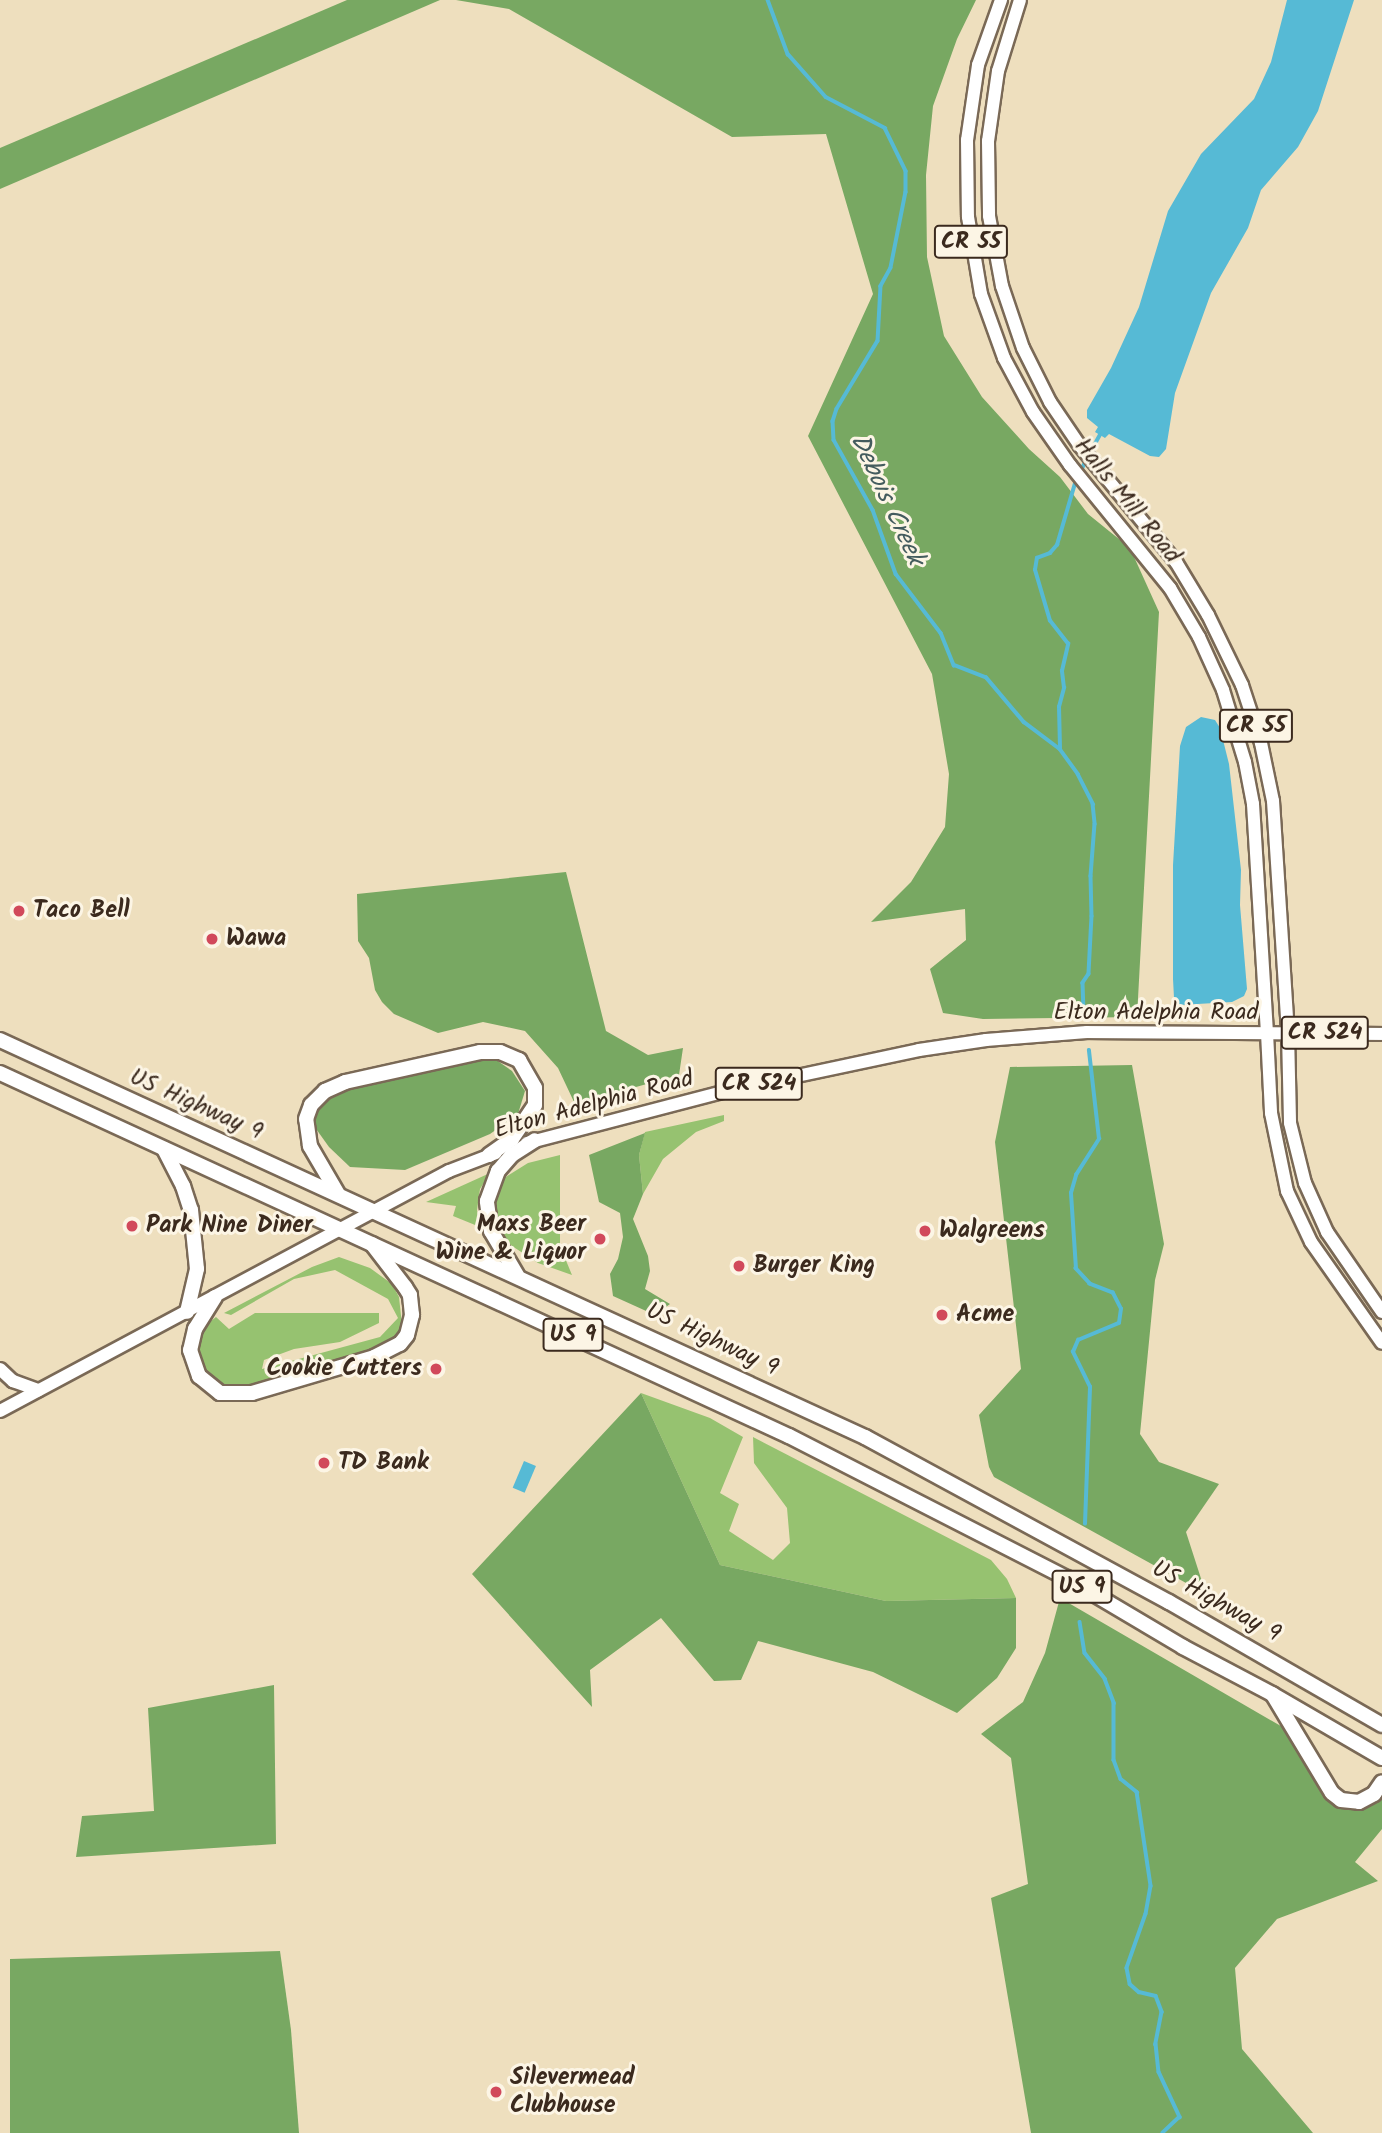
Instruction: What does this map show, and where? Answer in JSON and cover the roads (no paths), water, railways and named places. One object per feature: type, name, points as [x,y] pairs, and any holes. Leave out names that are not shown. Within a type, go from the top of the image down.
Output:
[{"type":"highway","name":"US Highway 9","points":[[0,1040],[376,1210],[888,1449],[1157,1595],[1382,1725]]},
{"type":"highway","points":[[338,1195],[310,1146],[306,1119],[311,1105],[325,1091],[345,1082],[480,1052],[500,1052],[519,1060],[535,1088],[535,1105],[512,1139],[489,1156]]},
{"type":"highway","name":"US 9","points":[[0,1073],[713,1400],[898,1490],[1067,1578],[1183,1647],[1272,1694],[1382,1758]]},
{"type":"highway","points":[[518,1276],[491,1231],[487,1201],[498,1171],[512,1155],[535,1140]]},
{"type":"highway","points":[[164,1149],[183,1186],[191,1210],[198,1269],[187,1312]]},
{"type":"highway","points":[[215,1297],[195,1329],[190,1350],[199,1376],[220,1393],[252,1393],[374,1357],[400,1344],[407,1335],[412,1315],[410,1295],[372,1243]]},
{"type":"highway","points":[[1272,1694],[1332,1793],[1341,1800],[1359,1802],[1374,1794],[1382,1782]]},
{"type":"main road","name":"Halls Mill Road","points":[[1001,0],[982,51],[970,112],[965,181],[970,235],[981,294],[1004,358],[1033,412],[1070,465],[1151,562],[1183,609],[1212,664],[1235,727],[1248,775],[1256,825],[1271,1113],[1287,1191],[1311,1242],[1382,1343]]},
{"type":"main road","name":"Halls Mill Road","points":[[1020,0],[1003,49],[992,106],[987,164],[989,216],[1002,286],[1015,329],[1041,385],[1095,466],[1177,562],[1216,629],[1247,700],[1261,743],[1276,824],[1288,1033],[1290,1123],[1305,1183],[1327,1232],[1382,1312]]},
{"type":"main road","name":"Elton Adelphia Road","points":[[0,1411],[449,1171],[535,1140],[732,1090],[919,1050],[986,1040],[1087,1032],[1382,1034]]},
{"type":"main road","points":[[0,1369],[13,1381],[38,1390]]},
{"type":"water","points":[[1287,0],[1354,0],[1318,111],[1298,147],[1261,190],[1248,228],[1211,293],[1175,393],[1166,449],[1159,457],[1150,456],[1109,434],[1105,438],[1095,432],[1098,427],[1087,418],[1087,410],[1111,368],[1139,307],[1168,211],[1201,154],[1254,99],[1271,62]]},
{"type":"water","points":[[1201,717],[1215,720],[1220,728],[1229,764],[1241,870],[1240,905],[1247,989],[1244,996],[1232,1002],[1180,1005],[1174,998],[1173,979],[1173,865],[1180,746],[1186,727]]},
{"type":"water","points":[[524,1461],[536,1466],[525,1493],[513,1488]]},
{"type":"waterway","name":"Debois Creek","points":[[768,0],[788,54],[826,97],[885,128],[906,171],[906,192],[891,268],[881,286],[878,341],[837,409],[833,421],[834,440],[873,510],[896,574],[941,633],[954,665],[986,677],[1024,722],[1060,749],[1078,774],[1093,804],[1095,824],[1091,876],[1092,916],[1089,974],[1083,983],[1084,1012]]},
{"type":"waterway","points":[[1091,451],[1100,435]]},
{"type":"waterway","points":[[1080,473],[1087,458]]},
{"type":"waterway","points":[[1060,748],[1059,707],[1064,688],[1062,671],[1068,644],[1050,621],[1035,570],[1037,558],[1050,553],[1057,545],[1076,480]]},
{"type":"waterway","name":"Debois Creek","points":[[1085,1524],[1090,1387],[1073,1352],[1078,1340],[1119,1323],[1121,1309],[1113,1293],[1090,1284],[1076,1269],[1071,1193],[1076,1175],[1099,1139],[1089,1051]]},
{"type":"waterway","name":"Debois Creek","points":[[1080,1622],[1085,1653],[1105,1679],[1114,1703],[1114,1760],[1121,1779],[1137,1792],[1151,1886],[1146,1914],[1127,1968],[1130,1984],[1139,1992],[1156,1996],[1162,2012],[1156,2044],[1159,2072],[1180,2117],[1163,2133]]},
{"type":"place","name":"Taco Bell","points":[[19,911]]},
{"type":"place","name":"Wawa","points":[[212,939]]},
{"type":"place","name":"Park Nine Diner","points":[[132,1226]]},
{"type":"place","name":"Walgreens","points":[[925,1231]]},
{"type":"place","name":"Maxs Beer Wine & Liquor","points":[[600,1239]]},
{"type":"place","name":"Burger King","points":[[739,1266]]},
{"type":"place","name":"Acme","points":[[942,1315]]},
{"type":"place","name":"Cookie Cutters","points":[[436,1369]]},
{"type":"place","name":"TD Bank","points":[[324,1463]]},
{"type":"place","name":"Silevermead Clubhouse","points":[[496,2092]]}]
